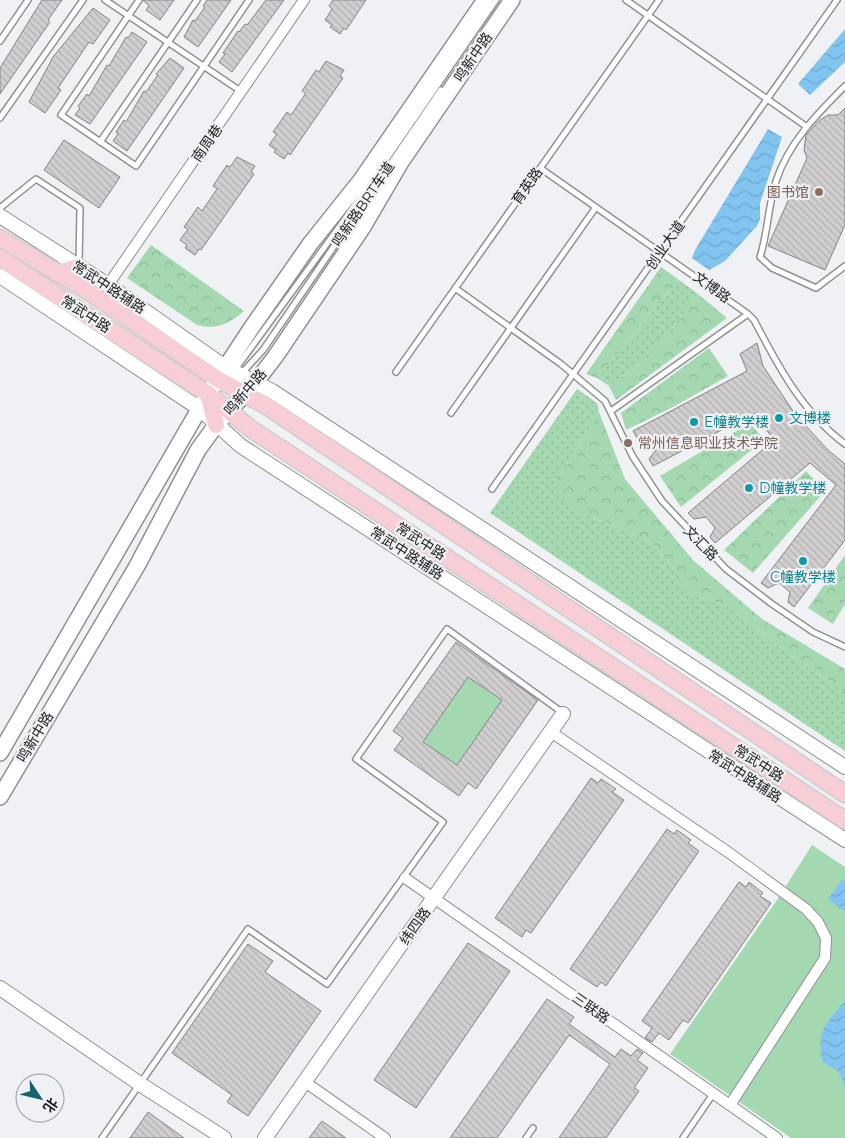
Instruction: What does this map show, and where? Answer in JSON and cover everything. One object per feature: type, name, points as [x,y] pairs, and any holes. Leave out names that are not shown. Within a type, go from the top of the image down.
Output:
[{"type":"main road","name":"鸣新中路","points":[[0,752],[208,394],[225,374],[310,244],[361,180],[485,0]]},
{"type":"main road","name":"鸣新中路","points":[[0,797],[137,566],[198,450],[216,424],[250,387],[363,227],[401,162],[512,0]]},
{"type":"main road","name":"常武中路","points":[[0,238],[225,374],[250,387],[845,794]]},
{"type":"main road","name":"常武中路","points":[[0,258],[208,394],[251,429],[845,820]]},
{"type":"main road","points":[[57,273],[79,267],[89,292]]},
{"type":"main road","points":[[208,394],[216,424]]},
{"type":"street","name":"南周巷","points":[[108,285],[304,0]]},
{"type":"street","name":"常武中路辅路","points":[[0,216],[108,285],[225,374]]},
{"type":"street","name":"常武中路辅路","points":[[0,276],[200,409],[241,446],[845,840]]},
{"type":"street","points":[[250,387],[272,391],[845,767]]},
{"type":"street","name":"纬四路","points":[[265,1138],[563,714]]},
{"type":"street","points":[[550,732],[728,852],[806,909],[818,922],[826,938],[825,958],[730,1105]]},
{"type":"street","name":"三联路","points":[[405,878],[777,1138]]},
{"type":"street","points":[[0,988],[140,1084],[224,1138]]},
{"type":"street","points":[[305,1082],[385,1138]]},
{"type":"lane","points":[[0,41],[28,0]]},
{"type":"lane","points":[[0,118],[83,0]]},
{"type":"lane","points":[[105,0],[242,92]]},
{"type":"lane","points":[[139,0],[61,115],[136,166],[249,0]]},
{"type":"lane","points":[[100,142],[198,0]]},
{"type":"lane","name":"鸣新路BRT车道","points":[[225,374],[334,235],[496,0]]},
{"type":"lane","name":"鸣新路BRT车道","points":[[225,374],[264,349],[503,0]]},
{"type":"lane","points":[[626,0],[807,127]]},
{"type":"lane","name":"育英路","points":[[396,372],[658,0]]},
{"type":"lane","name":"创业大道","points":[[492,489],[837,0]]},
{"type":"lane","points":[[845,86],[796,138],[776,181],[760,257],[772,268],[816,288],[845,266]]},
{"type":"lane","name":"文博路","points":[[540,168],[704,281],[748,314],[754,320],[778,366],[810,412],[845,444]]},
{"type":"lane","points":[[0,208],[36,179],[80,208],[79,267]]},
{"type":"lane","points":[[451,413],[596,207]]},
{"type":"lane","name":"文汇路","points":[[455,288],[574,374],[601,396],[611,411],[633,457],[662,500],[726,569],[813,632],[845,648]]},
{"type":"lane","points":[[611,411],[748,314]]},
{"type":"lane","points":[[102,1138],[248,929],[327,984],[405,878],[443,822],[356,759],[447,629],[563,714]]},
{"type":"lane","points":[[683,1138],[714,1094]]},
{"type":"lane","points":[[526,1138],[533,1128]]},
{"type":"green space","points":[[151,245],[244,311],[222,325],[210,327],[197,325],[127,278]]},
{"type":"green space","points":[[661,267],[679,280],[597,378],[586,374]]},
{"type":"green space","points":[[679,280],[698,294],[650,357],[609,386],[597,378]]},
{"type":"green space","points":[[698,294],[727,318],[616,400],[609,386],[650,357]]},
{"type":"green space","points":[[709,348],[728,376],[673,407],[626,430],[621,413]]},
{"type":"green space","points":[[577,389],[597,403],[599,412],[559,477],[594,518],[652,543],[676,571],[689,594],[727,606],[782,649],[845,692],[845,751],[490,513]]},
{"type":"green space","points":[[599,412],[625,479],[693,560],[762,619],[845,669],[845,692],[782,649],[727,606],[689,594],[676,571],[652,543],[569,507],[556,493],[559,477]]},
{"type":"green space","points":[[750,423],[764,440],[681,507],[660,476]]},
{"type":"green space","points":[[806,471],[825,491],[753,573],[724,550]]},
{"type":"green space","points":[[845,555],[845,604],[833,624],[808,608]]},
{"type":"green space","points":[[468,677],[502,700],[457,765],[423,742]]},
{"type":"green space","points":[[812,845],[845,867],[845,1138],[791,1138],[670,1054],[777,900]]},
{"type":"water","points":[[845,29],[845,62],[810,95],[798,84]]},
{"type":"water","points":[[768,129],[782,137],[760,203],[760,219],[757,226],[725,261],[709,270],[692,258],[695,250]]},
{"type":"water","points":[[842,880],[845,882],[845,912],[828,899]]},
{"type":"water","points":[[845,1001],[845,1087],[839,1072],[822,1061],[821,1042],[824,1028]]},
{"type":"building","points":[[42,0],[62,0],[48,20],[50,22],[0,94],[0,68]]},
{"type":"building","points":[[143,0],[174,0],[160,20],[146,10],[149,6]]},
{"type":"building","points":[[207,0],[231,0],[198,47],[184,37],[193,20],[195,21],[205,7],[203,6]]},
{"type":"building","points":[[266,0],[284,0],[232,72],[219,62],[225,54],[223,53],[238,31],[245,24],[247,25]]},
{"type":"building","points":[[333,0],[366,0],[346,30],[344,28],[340,34],[330,27],[332,25],[325,20],[332,9],[329,6]]},
{"type":"building","points":[[93,8],[110,20],[93,44],[89,42],[58,88],[61,90],[45,113],[29,102],[53,57]]},
{"type":"building","points":[[132,32],[147,42],[90,124],[75,115],[80,108],[78,106],[87,94],[89,96],[107,65],[109,66],[126,37],[128,38]]},
{"type":"building","points":[[170,58],[184,68],[127,151],[113,141],[118,134],[116,132],[124,120],[126,122],[144,91],[146,92],[158,75],[156,74]]},
{"type":"building","points":[[326,61],[344,70],[340,76],[343,78],[290,155],[288,153],[284,159],[274,152],[276,150],[269,145],[277,134],[273,132],[287,112],[291,115],[306,93],[302,91],[316,70],[319,72]]},
{"type":"building","name":"图书馆","points":[[845,108],[845,225],[825,270],[768,246],[807,158],[804,150],[806,135],[820,120],[828,115],[838,115]]},
{"type":"building","points":[[64,140],[120,177],[99,208],[44,170]]},
{"type":"building","points":[[237,157],[255,166],[251,172],[254,174],[201,250],[199,249],[195,255],[185,248],[187,245],[180,240],[188,229],[184,227],[198,207],[202,211],[217,189],[213,186],[227,165],[230,167]]},
{"type":"building","points":[[757,343],[763,366],[795,414],[828,450],[845,464],[845,540],[794,607],[788,602],[790,592],[779,583],[768,588],[761,583],[836,485],[810,463],[715,543],[710,537],[715,528],[706,517],[694,519],[688,513],[774,440],[754,413],[653,466],[649,459],[656,450],[649,438],[637,438],[633,431],[747,371],[740,354]]},
{"type":"building","points":[[456,642],[538,700],[476,789],[468,783],[459,796],[394,750],[403,738],[393,731]],"holes":[[[468,677],[502,700],[457,765],[423,742]]]},
{"type":"building","points":[[591,778],[598,783],[601,779],[616,789],[612,792],[624,800],[531,933],[526,930],[522,937],[495,918]]},
{"type":"building","points":[[667,829],[674,834],[677,830],[691,840],[688,843],[699,851],[606,986],[601,982],[597,987],[570,969]]},
{"type":"building","points":[[739,882],[746,887],[749,882],[763,893],[760,896],[771,903],[688,1023],[683,1020],[669,1040],[659,1033],[652,1042],[645,1038],[652,1028],[642,1021]]},
{"type":"building","points":[[468,943],[510,971],[416,1108],[374,1080]]},
{"type":"building","points":[[248,944],[273,961],[265,972],[321,1011],[248,1116],[227,1102],[232,1095],[172,1053]]},
{"type":"building","points":[[547,999],[574,1017],[569,1024],[615,1057],[621,1049],[631,1056],[637,1049],[643,1053],[637,1060],[648,1068],[634,1088],[639,1091],[606,1138],[559,1138],[610,1064],[569,1035],[497,1138],[450,1138]]},
{"type":"building","points":[[148,1112],[184,1138],[130,1138]]},
{"type":"building","points":[[322,1121],[346,1138],[309,1138]]},
{"type":"place","name":"图书馆","points":[[819,192]]},
{"type":"place","name":"文博楼","points":[[779,418]]},
{"type":"place","name":"E幢教学楼","points":[[694,422]]},
{"type":"place","name":"常州信息职业技术学院","points":[[628,443]]},
{"type":"place","name":"D幢教学楼","points":[[749,488]]},
{"type":"place","name":"C幢教学楼","points":[[803,561]]}]
